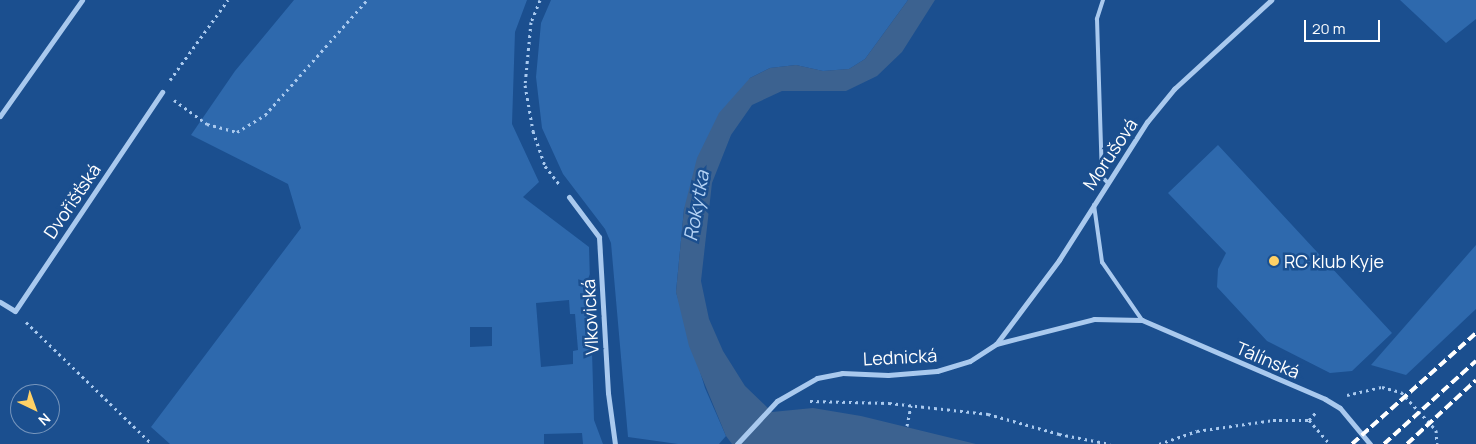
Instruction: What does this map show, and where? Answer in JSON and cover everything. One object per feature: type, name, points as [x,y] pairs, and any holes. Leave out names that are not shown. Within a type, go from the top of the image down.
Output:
[{"type":"street","points":[[0,116],[82,0]]},
{"type":"street","name":"Morušová","points":[[996,344],[1059,260],[1107,182],[1174,89],[1271,0]]},
{"type":"street","name":"Dvořišťská","points":[[15,311],[162,92]]},
{"type":"street","name":"Vlkovická","points":[[569,197],[599,238],[608,393],[615,444]]},
{"type":"street","points":[[0,302],[15,311]]},
{"type":"street","name":"Lednická","points":[[737,444],[777,401],[817,378],[842,373],[888,375],[937,371],[970,361],[996,344],[1094,319],[1142,320]]},
{"type":"street","name":"Tálínská","points":[[1142,320],[1326,399],[1340,408],[1370,444]]},
{"type":"lane","points":[[1103,0],[1096,19],[1102,178],[1107,182]]},
{"type":"lane","points":[[1093,204],[1102,262],[1142,320]]},
{"type":"path","points":[[228,0],[162,92],[206,124],[237,132],[265,115],[367,0]]},
{"type":"path","points":[[540,0],[531,22],[525,85],[533,131],[545,166],[569,197]]},
{"type":"path","points":[[15,311],[152,444]]},
{"type":"path","points":[[1158,444],[1228,424],[1309,420],[1326,399],[1382,387],[1401,392],[1436,430],[1437,444]]},
{"type":"path","points":[[777,401],[911,405],[988,414],[1059,434],[1110,444]]},
{"type":"path","points":[[906,426],[911,405]]},
{"type":"path","points":[[1309,420],[1330,444]]},
{"type":"shaded area","points":[[294,0],[527,0],[515,32],[512,124],[539,182],[523,197],[589,247],[594,420],[603,444],[583,444],[582,433],[544,434],[544,444],[170,444],[151,427],[301,228],[288,184],[191,135],[235,71]],"holes":[[[569,300],[570,314],[575,314],[578,350],[573,351],[573,364],[541,367],[536,303]],[[470,327],[492,327],[492,346],[470,347]]]},
{"type":"shaded area","points":[[551,0],[908,0],[865,59],[849,69],[823,71],[796,65],[770,68],[750,78],[684,209],[676,292],[705,388],[726,436],[719,444],[678,444],[628,437],[611,243],[605,229],[563,174],[542,128],[536,77],[541,23]]},
{"type":"shaded area","points":[[1400,0],[1476,0],[1476,19],[1446,43]]},
{"type":"shaded area","name":"RC klub Kyje","points":[[1218,145],[1392,333],[1352,371],[1330,373],[1267,341],[1217,287],[1218,269],[1226,253],[1168,193]]},
{"type":"shaded area","points":[[1476,245],[1476,309],[1406,375],[1371,365]]},
{"type":"water","name":"Rokytka","points":[[908,0],[935,0],[902,52],[877,76],[846,91],[782,91],[752,105],[731,135],[712,183],[701,281],[709,319],[723,351],[745,386],[772,412],[813,408],[861,416],[976,444],[732,444],[726,436],[689,346],[676,292],[684,209],[697,158],[719,113],[750,78],[770,68],[796,65],[823,71],[849,69],[865,59]]},
{"type":"railway","points":[[1352,444],[1476,333]]},
{"type":"railway","points":[[1384,444],[1476,361]]},
{"type":"railway","points":[[1407,444],[1476,380]]},
{"type":"place","name":"RC klub Kyje","points":[[1274,261]]}]
